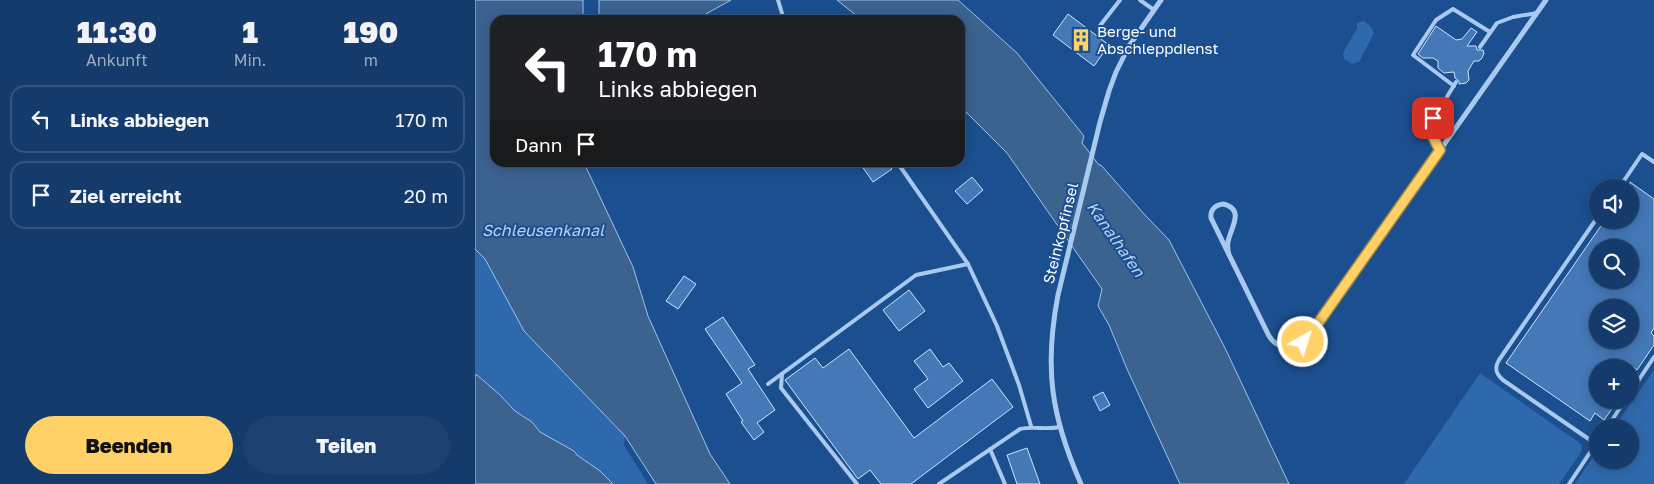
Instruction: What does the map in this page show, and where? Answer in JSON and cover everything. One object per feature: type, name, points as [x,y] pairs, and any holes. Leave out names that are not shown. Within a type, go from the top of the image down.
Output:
[{"type":"street","name":"Steinkopfinsel","points":[[1081,484],[1059,427],[1052,386],[1051,344],[1055,312],[1109,91],[1120,64],[1135,37],[1161,0]]},
{"type":"street","points":[[1229,255],[1227,244],[1235,221],[1235,215],[1230,206],[1223,204],[1214,208],[1211,218],[1229,255],[1271,340],[1280,347],[1286,348],[1299,345],[1309,336],[1546,0]]},
{"type":"lane","points":[[778,0],[782,15]]},
{"type":"lane","points":[[1099,27],[1120,0]]},
{"type":"lane","points":[[1140,0],[1154,10]]},
{"type":"lane","points":[[1440,150],[1433,135],[1431,123],[1455,84],[1413,55],[1436,20],[1453,9],[1490,32]]},
{"type":"lane","points":[[1480,47],[1499,23],[1513,17],[1537,13]]},
{"type":"lane","points":[[1625,179],[1642,154],[1654,162]]},
{"type":"lane","points":[[900,167],[968,264],[1000,334],[1019,385],[1031,426]]},
{"type":"lane","points":[[1589,229],[1496,366],[1497,373],[1503,380],[1589,438]]},
{"type":"lane","points":[[768,384],[916,275],[968,264]]},
{"type":"lane","points":[[1639,380],[1654,357]]},
{"type":"lane","points":[[782,374],[781,388],[857,484]]},
{"type":"lane","points":[[939,484],[1019,429],[1031,426],[1049,429],[1059,427]]},
{"type":"lane","points":[[990,449],[1005,484]]},
{"type":"lane","points":[[1569,484],[1589,455]]},
{"type":"shaded area","points":[[1364,21],[1371,27],[1374,33],[1359,62],[1352,64],[1344,59],[1343,53],[1357,28],[1357,23]]},
{"type":"shaded area","points":[[475,249],[485,259],[524,331],[625,436],[624,445],[648,484],[613,484],[600,471],[574,451],[540,432],[532,422],[515,411],[500,395],[475,375]]},
{"type":"shaded area","points":[[1654,370],[1654,484],[1575,484],[1589,463],[1589,469],[1639,469],[1639,419],[1620,419],[1627,409],[1639,409],[1639,391]]},
{"type":"shaded area","points":[[1480,373],[1581,444],[1580,454],[1559,484],[1404,484]]},
{"type":"water","name":"Schleusenkanal","points":[[475,0],[583,0],[583,15],[490,15],[490,167],[586,167],[633,267],[648,316],[710,454],[730,484],[656,484],[625,436],[524,331],[485,259],[475,249]]},
{"type":"water","points":[[599,0],[731,0],[704,15],[599,15]]},
{"type":"water","name":"Kanalhafen","points":[[837,0],[958,0],[1017,53],[1084,136],[1082,143],[1099,165],[1169,240],[1225,348],[1289,484],[1180,484],[1127,369],[1109,325],[1098,306],[1102,289],[1007,153],[965,111],[965,15],[856,15]]},
{"type":"water","points":[[475,375],[500,395],[515,411],[532,422],[540,432],[574,451],[600,471],[613,484],[475,484]]},
{"type":"building","name":"Berge- und Abschleppdienst","points":[[1068,14],[1109,45],[1094,66],[1053,35]]},
{"type":"building","points":[[1436,26],[1456,40],[1462,39],[1471,28],[1477,32],[1467,46],[1476,46],[1477,50],[1483,50],[1484,53],[1479,61],[1474,61],[1468,71],[1469,80],[1466,83],[1459,84],[1454,72],[1444,73],[1438,68],[1438,61],[1433,58],[1423,58],[1418,54]]},
{"type":"building","points":[[862,167],[891,167],[892,169],[873,182]]},
{"type":"building","points":[[972,177],[983,190],[967,204],[955,191]]},
{"type":"building","points":[[1639,188],[1654,199],[1654,328],[1651,333],[1654,336],[1654,345],[1639,367],[1639,359],[1589,359],[1589,409],[1612,409],[1605,419],[1595,413],[1589,420],[1506,363],[1589,243],[1589,289],[1639,289],[1639,239],[1592,239],[1599,229],[1639,229]]},
{"type":"building","points":[[684,276],[696,284],[678,309],[666,301]]},
{"type":"building","points":[[909,290],[925,311],[899,331],[883,310]]},
{"type":"building","points":[[723,317],[755,365],[748,369],[775,410],[757,423],[764,432],[754,440],[741,422],[743,421],[726,394],[742,383],[705,329]]},
{"type":"building","points":[[849,349],[914,438],[992,379],[1013,407],[911,484],[881,484],[870,470],[858,479],[785,380],[815,358],[823,368]]},
{"type":"building","points":[[930,349],[943,367],[949,363],[963,381],[928,408],[914,389],[928,379],[914,361]]},
{"type":"building","points":[[1103,392],[1110,405],[1100,411],[1093,397]]},
{"type":"building","points":[[1027,448],[1040,484],[1017,484],[1007,455]]},
{"type":"place","name":"Berge- und Abschleppdienst","points":[[1081,40]]},
{"type":"route","points":[[1303,342],[1440,150],[1431,129],[1433,118]]}]
